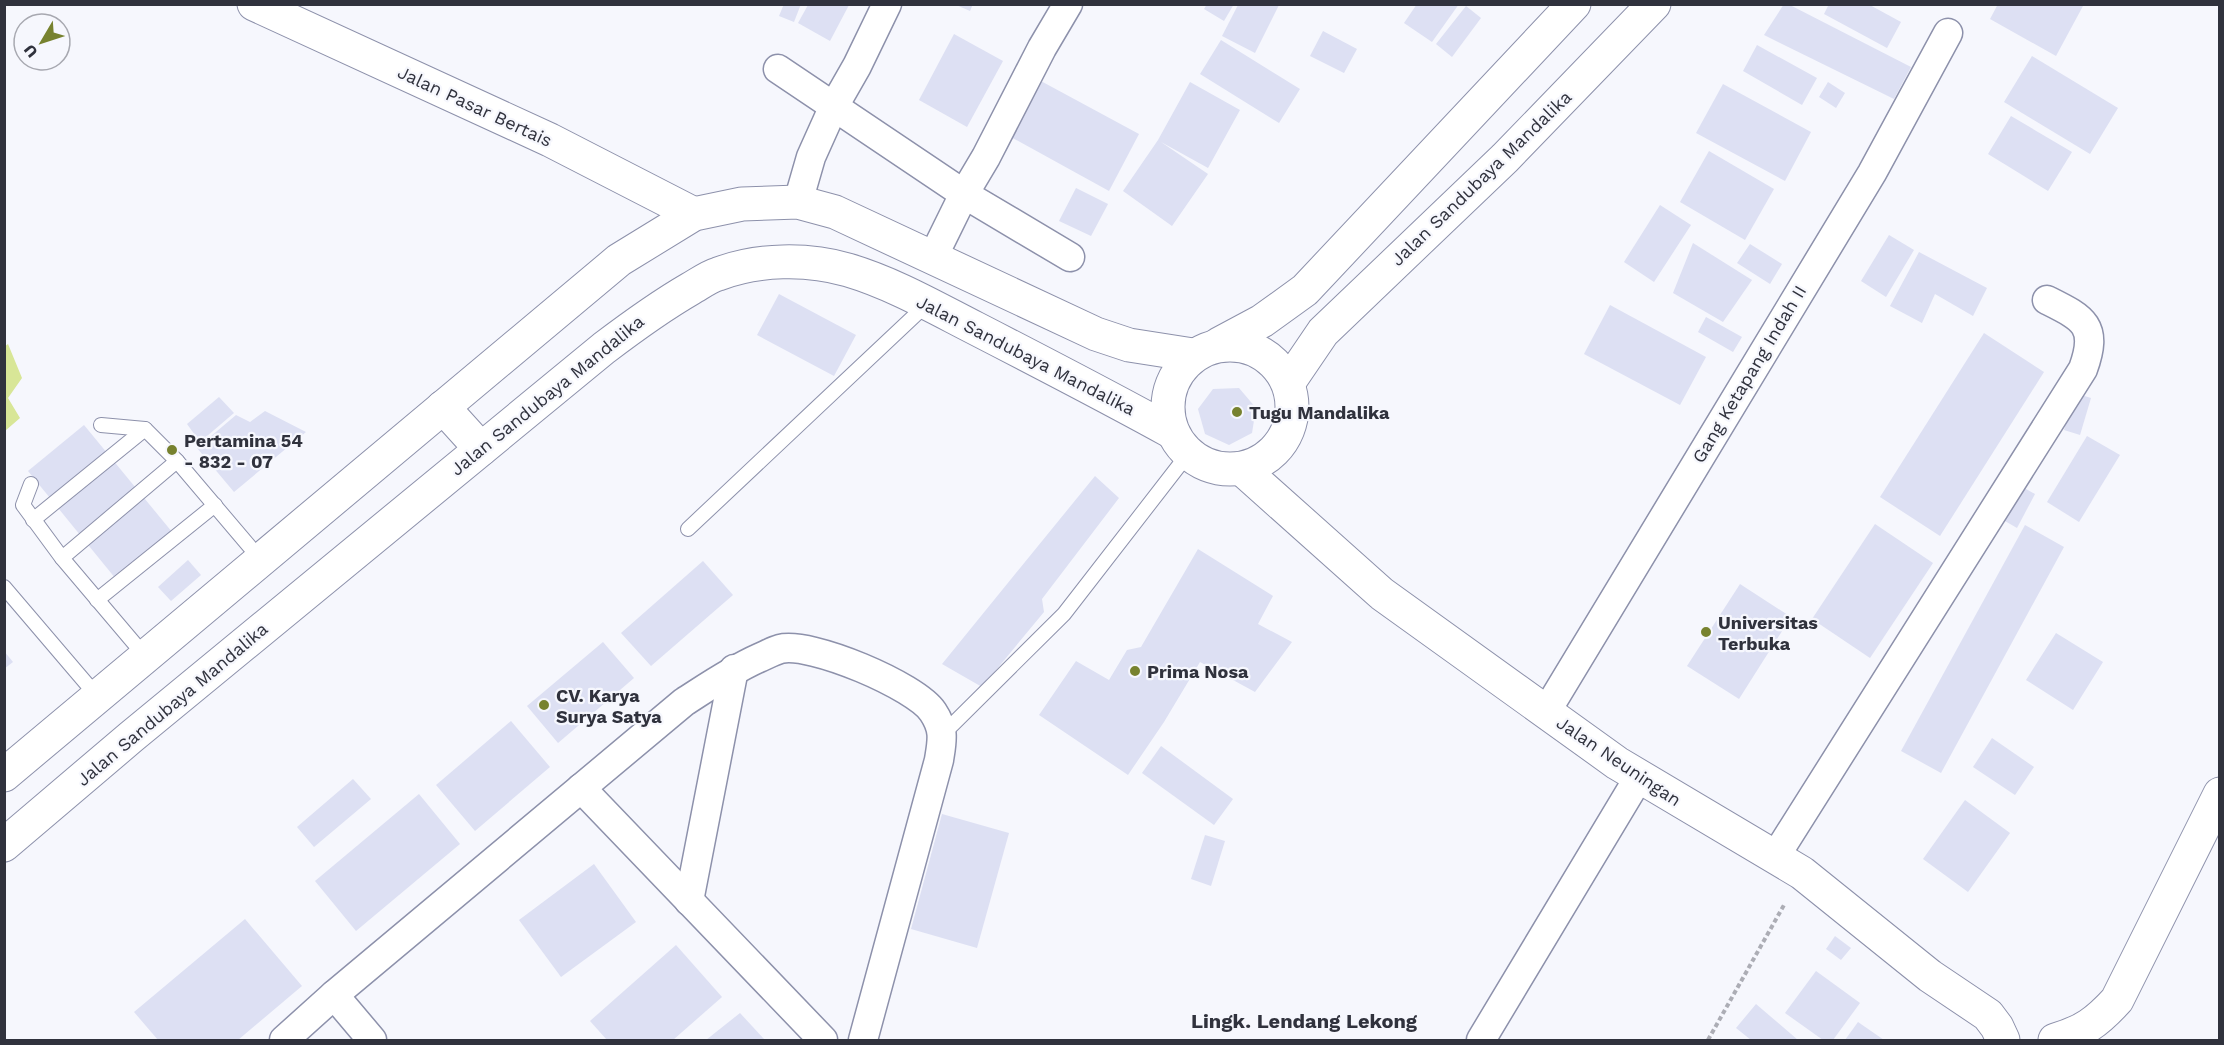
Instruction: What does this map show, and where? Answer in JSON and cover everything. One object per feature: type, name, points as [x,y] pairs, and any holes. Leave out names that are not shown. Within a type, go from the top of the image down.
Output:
[{"type":"main road","name":"Jalan Pasar Bertais","points":[[254,4],[550,140],[694,214]]},
{"type":"main road","points":[[4,775],[619,260],[694,214],[742,204],[798,202],[835,212],[1096,334],[1129,345],[1206,350],[1247,345],[1272,359],[1288,382],[1294,410],[1286,437],[1268,458],[1242,469],[1213,468],[1180,443],[1167,404],[1174,376],[1206,350],[1262,321],[1305,290],[1574,4]]},
{"type":"main road","name":"Jalan Sandubaya Mandalika","points":[[1288,382],[1323,332],[1505,158],[1654,4]]},
{"type":"main road","name":"Jalan Sandubaya Mandalika","points":[[4,845],[102,761],[649,313],[716,274],[747,266],[778,262],[812,263],[847,270],[880,282],[1086,384],[1180,443]]},
{"type":"main road","points":[[443,408],[481,449]]},
{"type":"main road","name":"Jalan Neuningan","points":[[1242,469],[1382,594],[1639,777],[1788,865],[1930,976],[1988,1015],[2003,1041]]},
{"type":"main road","points":[[69,721],[102,761]]},
{"type":"main road","points":[[2055,1041],[2078,1033],[2100,1019],[2116,1000],[2220,794]]},
{"type":"street","points":[[798,202],[811,157],[833,108],[858,66],[887,4]]},
{"type":"street","points":[[933,257],[964,194],[1068,4]]},
{"type":"street","name":"Gang Ketapang Indah II","points":[[1546,712],[1872,173],[1948,33]]},
{"type":"street","points":[[778,69],[964,194],[1070,257]]},
{"type":"street","points":[[1788,865],[2083,369],[2090,342],[2085,325],[2078,316],[2047,300]]},
{"type":"street","points":[[284,1041],[334,995],[684,702],[734,669],[781,648],[824,653],[880,676],[908,691],[932,711],[943,734],[939,760],[863,1041]]},
{"type":"street","points":[[689,901],[734,669]]},
{"type":"street","points":[[1481,1041],[1639,777]]},
{"type":"street","points":[[581,788],[823,1041]]},
{"type":"street","points":[[334,995],[372,1041]]},
{"type":"lane","points":[[688,530],[927,304]]},
{"type":"lane","points":[[101,424],[145,429],[177,461],[261,560]]},
{"type":"lane","points":[[33,520],[145,429]]},
{"type":"lane","points":[[943,734],[1064,614],[1180,443]]},
{"type":"lane","points":[[62,558],[177,461]]},
{"type":"lane","points":[[31,484],[23,505],[62,558],[145,656]]},
{"type":"lane","points":[[97,600],[215,505]]},
{"type":"lane","points":[[4,587],[97,696]]},
{"type":"path","points":[[1708,1041],[1788,865]]},
{"type":"green space","points":[[8,344],[22,378],[8,398],[20,418],[5,431],[4,347]]},
{"type":"building","points":[[784,4],[801,4],[794,22],[779,16]]},
{"type":"building","points":[[954,4],[973,4],[970,11]]},
{"type":"building","points":[[1207,4],[1234,4],[1224,21],[1204,9]]},
{"type":"building","points":[[1417,4],[1459,4],[1432,42],[1404,23]]},
{"type":"building","points":[[1784,4],[1911,67],[1894,99],[1764,35]]},
{"type":"building","points":[[1829,4],[1868,4],[1901,22],[1887,48],[1824,14]]},
{"type":"building","points":[[1998,4],[2080,4],[2083,6],[2056,56],[1990,19]]},
{"type":"building","points":[[808,5],[849,5],[830,41],[798,23]]},
{"type":"building","points":[[1238,5],[1279,5],[1255,53],[1222,36]]},
{"type":"building","points":[[1466,6],[1481,18],[1452,57],[1436,44]]},
{"type":"building","points":[[1323,31],[1357,49],[1344,73],[1310,56]]},
{"type":"building","points":[[954,34],[1003,61],[967,127],[919,100]]},
{"type":"building","points":[[1221,40],[1300,89],[1279,123],[1200,74]]},
{"type":"building","points":[[1757,45],[1817,78],[1802,105],[1743,71]]},
{"type":"building","points":[[2032,56],[2118,108],[2090,154],[2004,102]]},
{"type":"building","points":[[1039,80],[1139,134],[1109,191],[1009,136]]},
{"type":"building","points":[[1190,82],[1240,110],[1208,168],[1161,142],[1208,174],[1172,226],[1123,191],[1158,140]]},
{"type":"building","points":[[1828,82],[1845,93],[1836,108],[1819,97]]},
{"type":"building","points":[[1723,84],[1811,132],[1785,181],[1696,133]]},
{"type":"building","points":[[2011,116],[2072,152],[2048,191],[1988,154]]},
{"type":"building","points":[[1709,151],[1774,189],[1745,240],[1680,202]]},
{"type":"building","points":[[1076,188],[1108,204],[1091,236],[1059,221]]},
{"type":"building","points":[[1660,205],[1691,225],[1654,282],[1624,262]]},
{"type":"building","points":[[1889,235],[1914,250],[1886,297],[1861,281]]},
{"type":"building","points":[[1693,243],[1752,280],[1723,322],[1673,293]]},
{"type":"building","points":[[1750,244],[1782,264],[1770,284],[1737,263]]},
{"type":"building","points":[[1919,252],[1987,288],[1973,316],[1935,294],[1922,323],[1890,306]]},
{"type":"building","points":[[779,294],[856,335],[834,376],[757,335]]},
{"type":"building","points":[[1610,305],[1706,357],[1680,405],[1584,354]]},
{"type":"building","points":[[1706,317],[1742,337],[1733,352],[1698,332]]},
{"type":"building","points":[[1984,333],[2044,372],[1940,536],[1880,497]]},
{"type":"building","points":[[1239,388],[1256,408],[1252,433],[1229,445],[1205,434],[1198,409],[1213,389]]},
{"type":"building","points":[[2075,393],[2091,398],[2080,435],[2064,430]]},
{"type":"building","points":[[219,397],[234,413],[200,442],[187,424]]},
{"type":"building","points":[[265,411],[306,432],[234,492],[197,448],[236,415],[250,422]]},
{"type":"building","points":[[84,425],[177,538],[120,584],[28,471]]},
{"type":"building","points":[[2087,436],[2120,455],[2079,522],[2047,502]]},
{"type":"building","points":[[1095,476],[1119,498],[1042,599],[1044,612],[982,687],[942,664]]},
{"type":"building","points":[[2017,484],[2035,494],[2017,528],[1998,517]]},
{"type":"building","points":[[1875,524],[1933,563],[1870,658],[1812,619]]},
{"type":"building","points":[[2025,525],[2064,547],[1941,773],[1901,751]]},
{"type":"building","points":[[1198,549],[1273,596],[1258,624],[1292,642],[1255,692],[1200,662],[1164,722],[1128,775],[1039,715],[1076,661],[1109,680],[1127,650],[1141,647]]},
{"type":"building","points":[[188,560],[201,575],[171,601],[158,587]]},
{"type":"building","points":[[703,561],[733,595],[651,666],[621,633]]},
{"type":"building","points":[[1740,584],[1791,617],[1739,699],[1687,666]]},
{"type":"building","points":[[2056,633],[2103,662],[2073,710],[2026,680]]},
{"type":"building","points":[[603,642],[634,678],[558,743],[527,706]]},
{"type":"building","points":[[4,651],[13,662],[4,669]]},
{"type":"building","points":[[511,721],[550,767],[475,831],[436,785]]},
{"type":"building","points":[[1992,738],[2034,767],[2015,795],[1973,767]]},
{"type":"building","points":[[1161,746],[1233,799],[1214,825],[1142,773]]},
{"type":"building","points":[[353,779],[371,799],[314,847],[297,827]]},
{"type":"building","points":[[419,794],[460,844],[356,931],[315,881]]},
{"type":"building","points":[[1965,800],[2010,833],[1968,892],[1923,859]]},
{"type":"building","points":[[942,814],[1009,833],[977,948],[911,929]]},
{"type":"building","points":[[1205,835],[1225,841],[1211,886],[1191,879]]},
{"type":"building","points":[[594,864],[636,922],[561,977],[519,920]]},
{"type":"building","points":[[245,919],[302,986],[238,1040],[158,1040],[134,1012]]},
{"type":"building","points":[[1835,936],[1851,948],[1841,960],[1826,949]]},
{"type":"building","points":[[676,945],[722,997],[673,1040],[607,1040],[590,1021]]},
{"type":"building","points":[[1816,971],[1860,1003],[1833,1040],[1823,1040],[1785,1013]]},
{"type":"building","points":[[1756,1004],[1798,1040],[1751,1040],[1736,1028]]},
{"type":"building","points":[[740,1013],[765,1040],[706,1040]]},
{"type":"building","points":[[1858,1022],[1884,1040],[1845,1040]]},
{"type":"place","name":"Tugu Mandalika","points":[[1237,412]]},
{"type":"place","name":"Pertamina 54 - 832 - 07","points":[[172,450]]},
{"type":"place","name":"Universitas Terbuka","points":[[1706,632]]},
{"type":"place","name":"Prima Nosa","points":[[1135,671]]},
{"type":"place","name":"CV. Karya Surya Satya","points":[[544,705]]},
{"type":"district","name":"Lingk. Lendang Lekong","points":[[1304,1021]]}]
